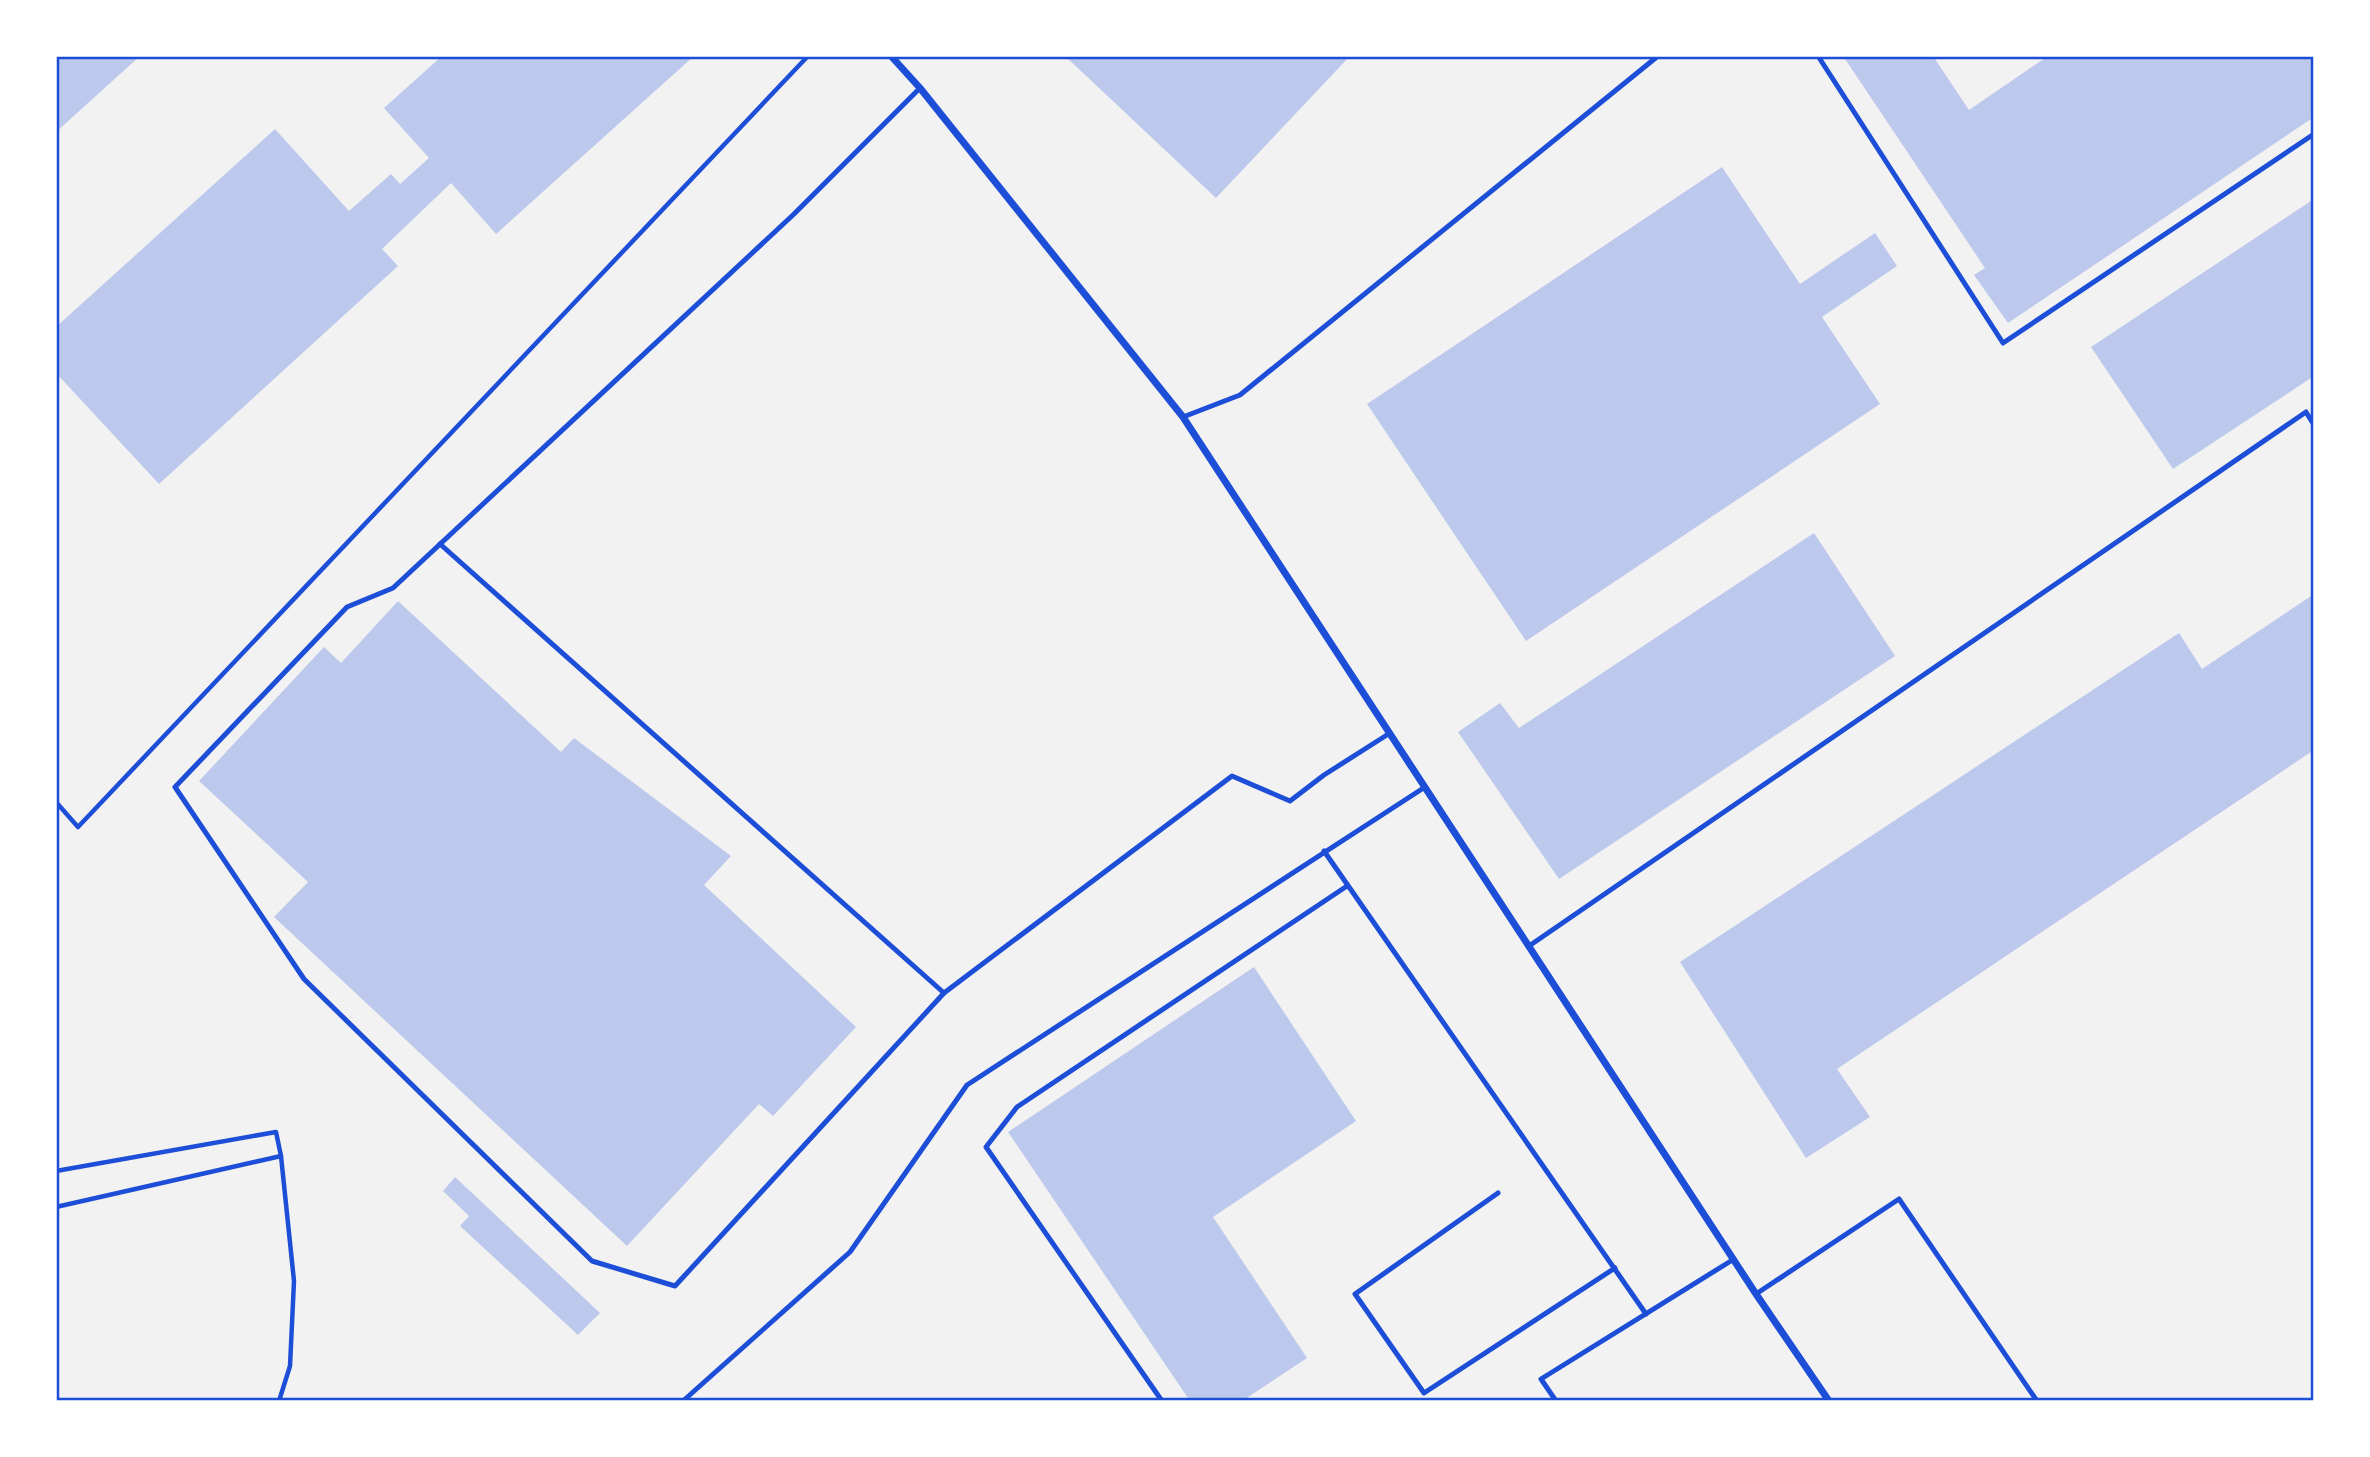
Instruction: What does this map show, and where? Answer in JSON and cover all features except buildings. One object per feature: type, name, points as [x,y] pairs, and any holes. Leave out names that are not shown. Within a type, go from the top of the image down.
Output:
[{"type":"street","points":[[891,56],[920,88],[1183,417],[1756,1294],[1829,1401]]},
{"type":"lane","points":[[1183,417],[1240,395],[1658,56]]},
{"type":"lane","points":[[1818,56],[2003,343],[2314,134]]},
{"type":"lane","points":[[920,88],[794,214],[393,588],[348,607],[175,787],[304,979],[592,1261],[676,1286],[944,993],[1232,776],[1290,802],[1324,775],[1390,733]]},
{"type":"lane","points":[[1528,946],[2306,412],[2314,425]]},
{"type":"lane","points":[[440,544],[944,993]]},
{"type":"lane","points":[[683,1401],[850,1252],[967,1086],[1425,787]]},
{"type":"lane","points":[[1324,851],[1646,1314]]},
{"type":"lane","points":[[1162,1401],[986,1146],[1017,1107],[1347,886]]},
{"type":"lane","points":[[1498,1193],[1355,1294],[1424,1393],[1615,1268]]},
{"type":"lane","points":[[1756,1294],[1899,1199],[2037,1401]]},
{"type":"lane","points":[[1556,1401],[1541,1379],[1734,1259]]},
{"type":"path","points":[[56,802],[78,827],[808,56]]},
{"type":"path","points":[[56,1171],[276,1132],[294,1280],[290,1366],[279,1401]]},
{"type":"path","points":[[56,1207],[281,1156]]}]
